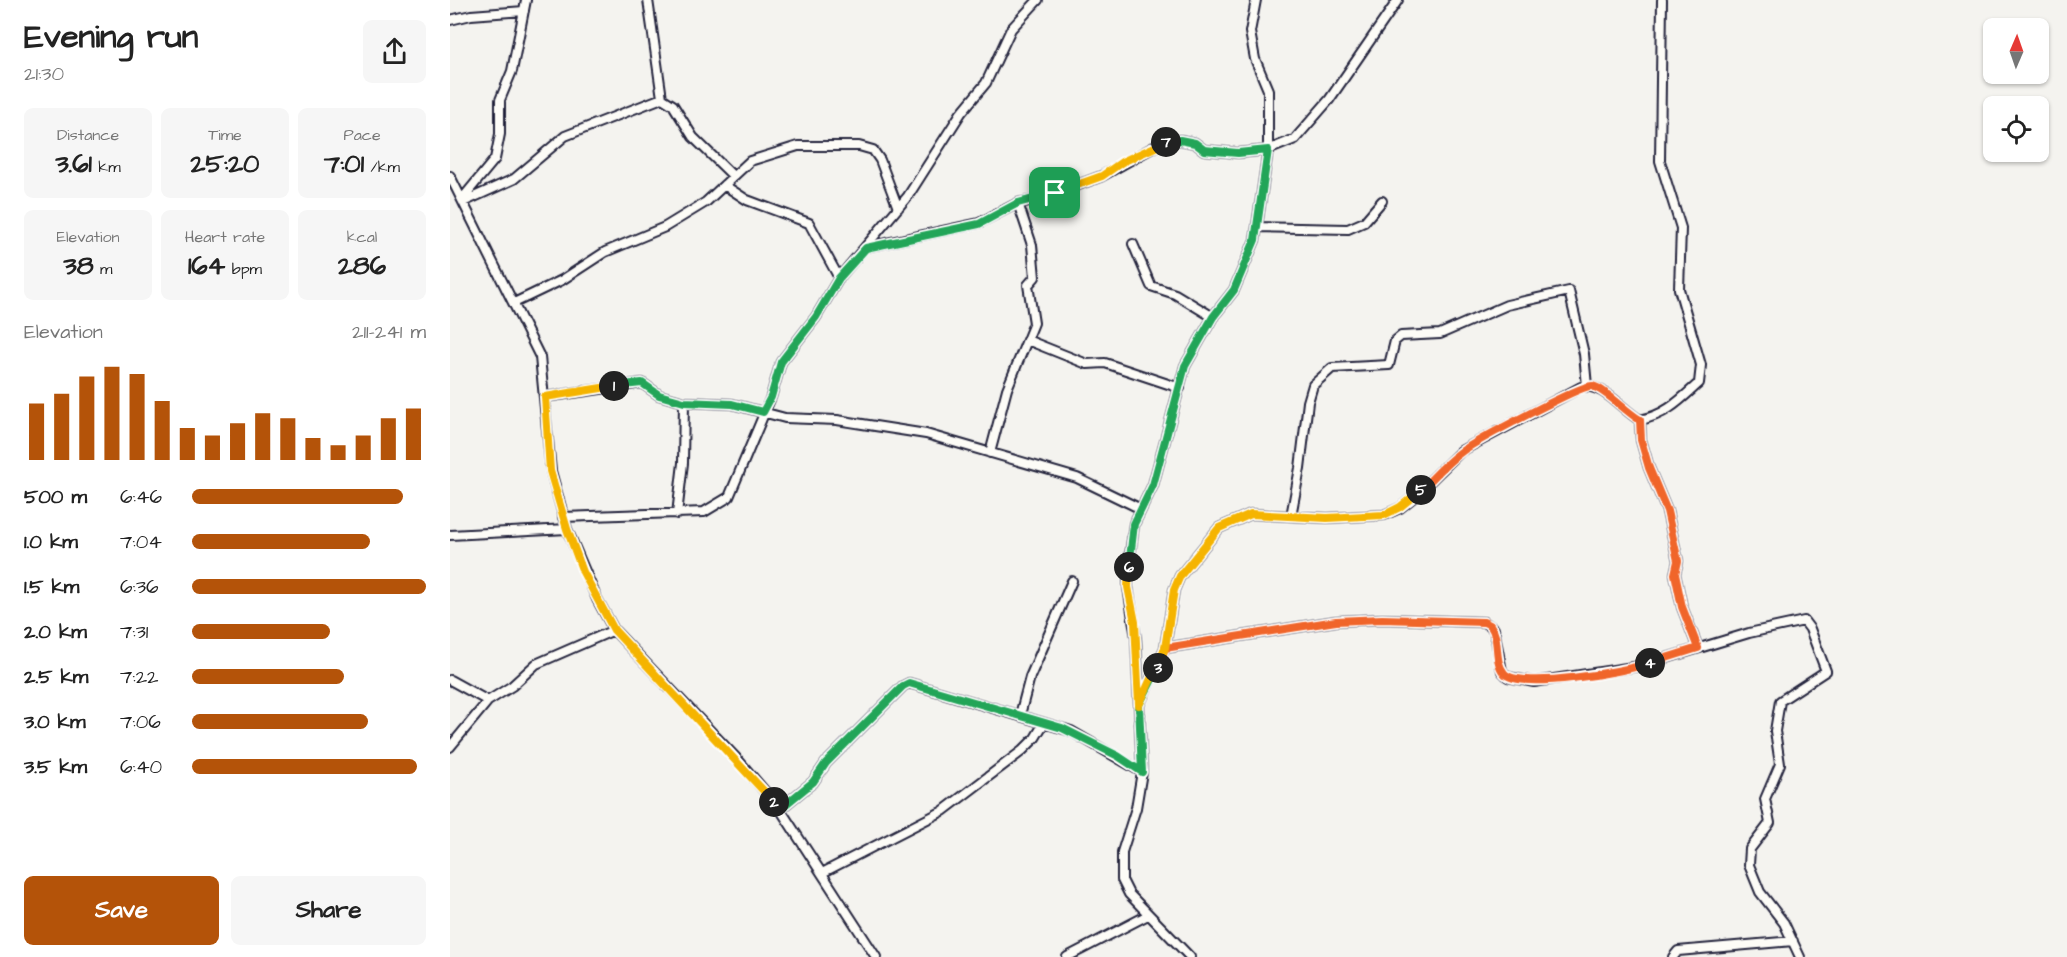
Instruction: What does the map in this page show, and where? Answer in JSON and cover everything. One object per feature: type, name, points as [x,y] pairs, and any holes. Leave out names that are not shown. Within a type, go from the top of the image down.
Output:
[{"type":"street","points":[[462,201],[495,159],[498,151],[500,100],[512,71],[526,0]]},
{"type":"street","points":[[648,0],[662,98],[673,105],[693,138],[733,176]]},
{"type":"street","points":[[563,517],[704,512],[729,496],[771,397],[781,362],[816,317],[839,278],[898,208],[928,166],[961,113],[986,83],[1011,29],[1038,0]]},
{"type":"street","points":[[1190,957],[1129,894],[1122,880],[1120,866],[1136,808],[1142,772],[1135,622],[1128,587],[1132,536],[1141,508],[1153,485],[1185,366],[1213,317],[1234,290],[1257,227],[1268,150],[1268,90],[1255,59],[1250,32],[1256,0]]},
{"type":"street","points":[[866,248],[979,224],[1018,203],[1040,199],[1102,176],[1122,162],[1161,143],[1180,140],[1195,143],[1204,150],[1238,153],[1268,150],[1295,139],[1306,129],[1398,0]]},
{"type":"street","points":[[1139,705],[1165,648],[1174,590],[1180,576],[1200,554],[1212,535],[1239,518],[1251,514],[1363,517],[1384,515],[1400,507],[1461,452],[1516,420],[1587,386],[1603,390],[1620,407],[1640,420],[1657,417],[1668,411],[1699,383],[1702,375],[1679,289],[1681,228],[1660,161],[1662,0]]},
{"type":"street","points":[[450,20],[471,15],[524,11]]},
{"type":"street","points":[[462,201],[514,179],[566,136],[662,98]]},
{"type":"street","points":[[514,303],[562,280],[605,252],[665,227],[706,202],[750,161],[798,146],[868,147],[877,153],[898,208]]},
{"type":"street","points":[[450,176],[540,357],[545,397],[547,448],[563,517],[583,572],[614,630],[739,761],[780,809],[876,957]]},
{"type":"street","points":[[724,185],[747,200],[809,223],[839,278]]},
{"type":"street","points":[[1257,227],[1348,229],[1364,222],[1382,201]]},
{"type":"street","points":[[990,453],[1002,405],[1034,319],[1028,285],[1035,277],[1033,255],[1030,236],[1018,203]]},
{"type":"street","points":[[1133,244],[1151,286],[1175,294],[1213,317]]},
{"type":"street","points":[[1291,516],[1300,468],[1308,402],[1313,386],[1332,368],[1389,365],[1395,341],[1401,336],[1440,334],[1507,305],[1569,291],[1584,354],[1587,386]]},
{"type":"street","points":[[1028,339],[1087,364],[1105,363],[1180,388]]},
{"type":"street","points":[[545,397],[635,382],[648,386],[659,395],[684,402],[732,404],[795,419],[837,420],[926,434],[1077,478],[1141,508]]},
{"type":"street","points":[[677,514],[683,463],[684,402]]},
{"type":"street","points":[[1640,420],[1641,440],[1649,468],[1667,511],[1678,561],[1675,574],[1682,607],[1698,648]]},
{"type":"street","points":[[450,535],[567,529]]},
{"type":"street","points":[[1020,715],[1030,677],[1072,581]]},
{"type":"street","points":[[1165,648],[1336,621],[1382,619],[1484,622],[1494,630],[1502,670],[1508,677],[1534,682],[1632,668],[1698,648],[1804,621],[1825,668],[1824,673],[1780,701],[1774,731],[1780,764],[1765,799],[1770,823],[1754,842],[1749,855],[1756,885],[1784,923],[1800,957]]},
{"type":"street","points":[[450,747],[488,701],[512,686],[536,664],[614,630]]},
{"type":"street","points":[[450,680],[488,701]]},
{"type":"street","points":[[780,809],[805,789],[826,763],[903,686],[909,683],[1071,731],[1142,772]]},
{"type":"street","points":[[822,873],[943,811],[1022,751],[1035,738],[1044,723]]},
{"type":"street","points":[[1067,957],[1148,915]]},
{"type":"street","points":[[1673,957],[1678,951],[1793,941]]},
{"type":"route","points":[[1055,193],[1040,199],[1018,203],[979,224],[866,248],[839,278],[816,317],[787,352],[781,362],[771,397],[763,412],[732,404],[684,402],[659,395],[648,386],[635,382],[545,397],[550,471],[567,529],[583,572],[614,630],[739,761],[780,809],[813,782],[826,763],[903,686],[909,683],[923,685],[936,691],[1071,731],[1089,743],[1118,756],[1142,772],[1139,705],[1158,668],[1165,648],[1222,641],[1267,630],[1336,621],[1382,619],[1484,622],[1494,630],[1502,670],[1508,677],[1519,681],[1534,682],[1624,670],[1698,648],[1682,607],[1675,574],[1678,561],[1667,511],[1660,500],[1643,450],[1640,420],[1620,407],[1603,390],[1587,386],[1516,420],[1461,452],[1414,496],[1400,507],[1384,515],[1327,518],[1251,514],[1219,528],[1180,576],[1169,613],[1165,648],[1158,668],[1150,684],[1139,705],[1135,622],[1128,587],[1134,524],[1153,485],[1185,366],[1213,317],[1234,290],[1255,240],[1268,150],[1238,153],[1204,150],[1195,143],[1180,140],[1161,143],[1122,162],[1102,176],[1055,193]]}]
